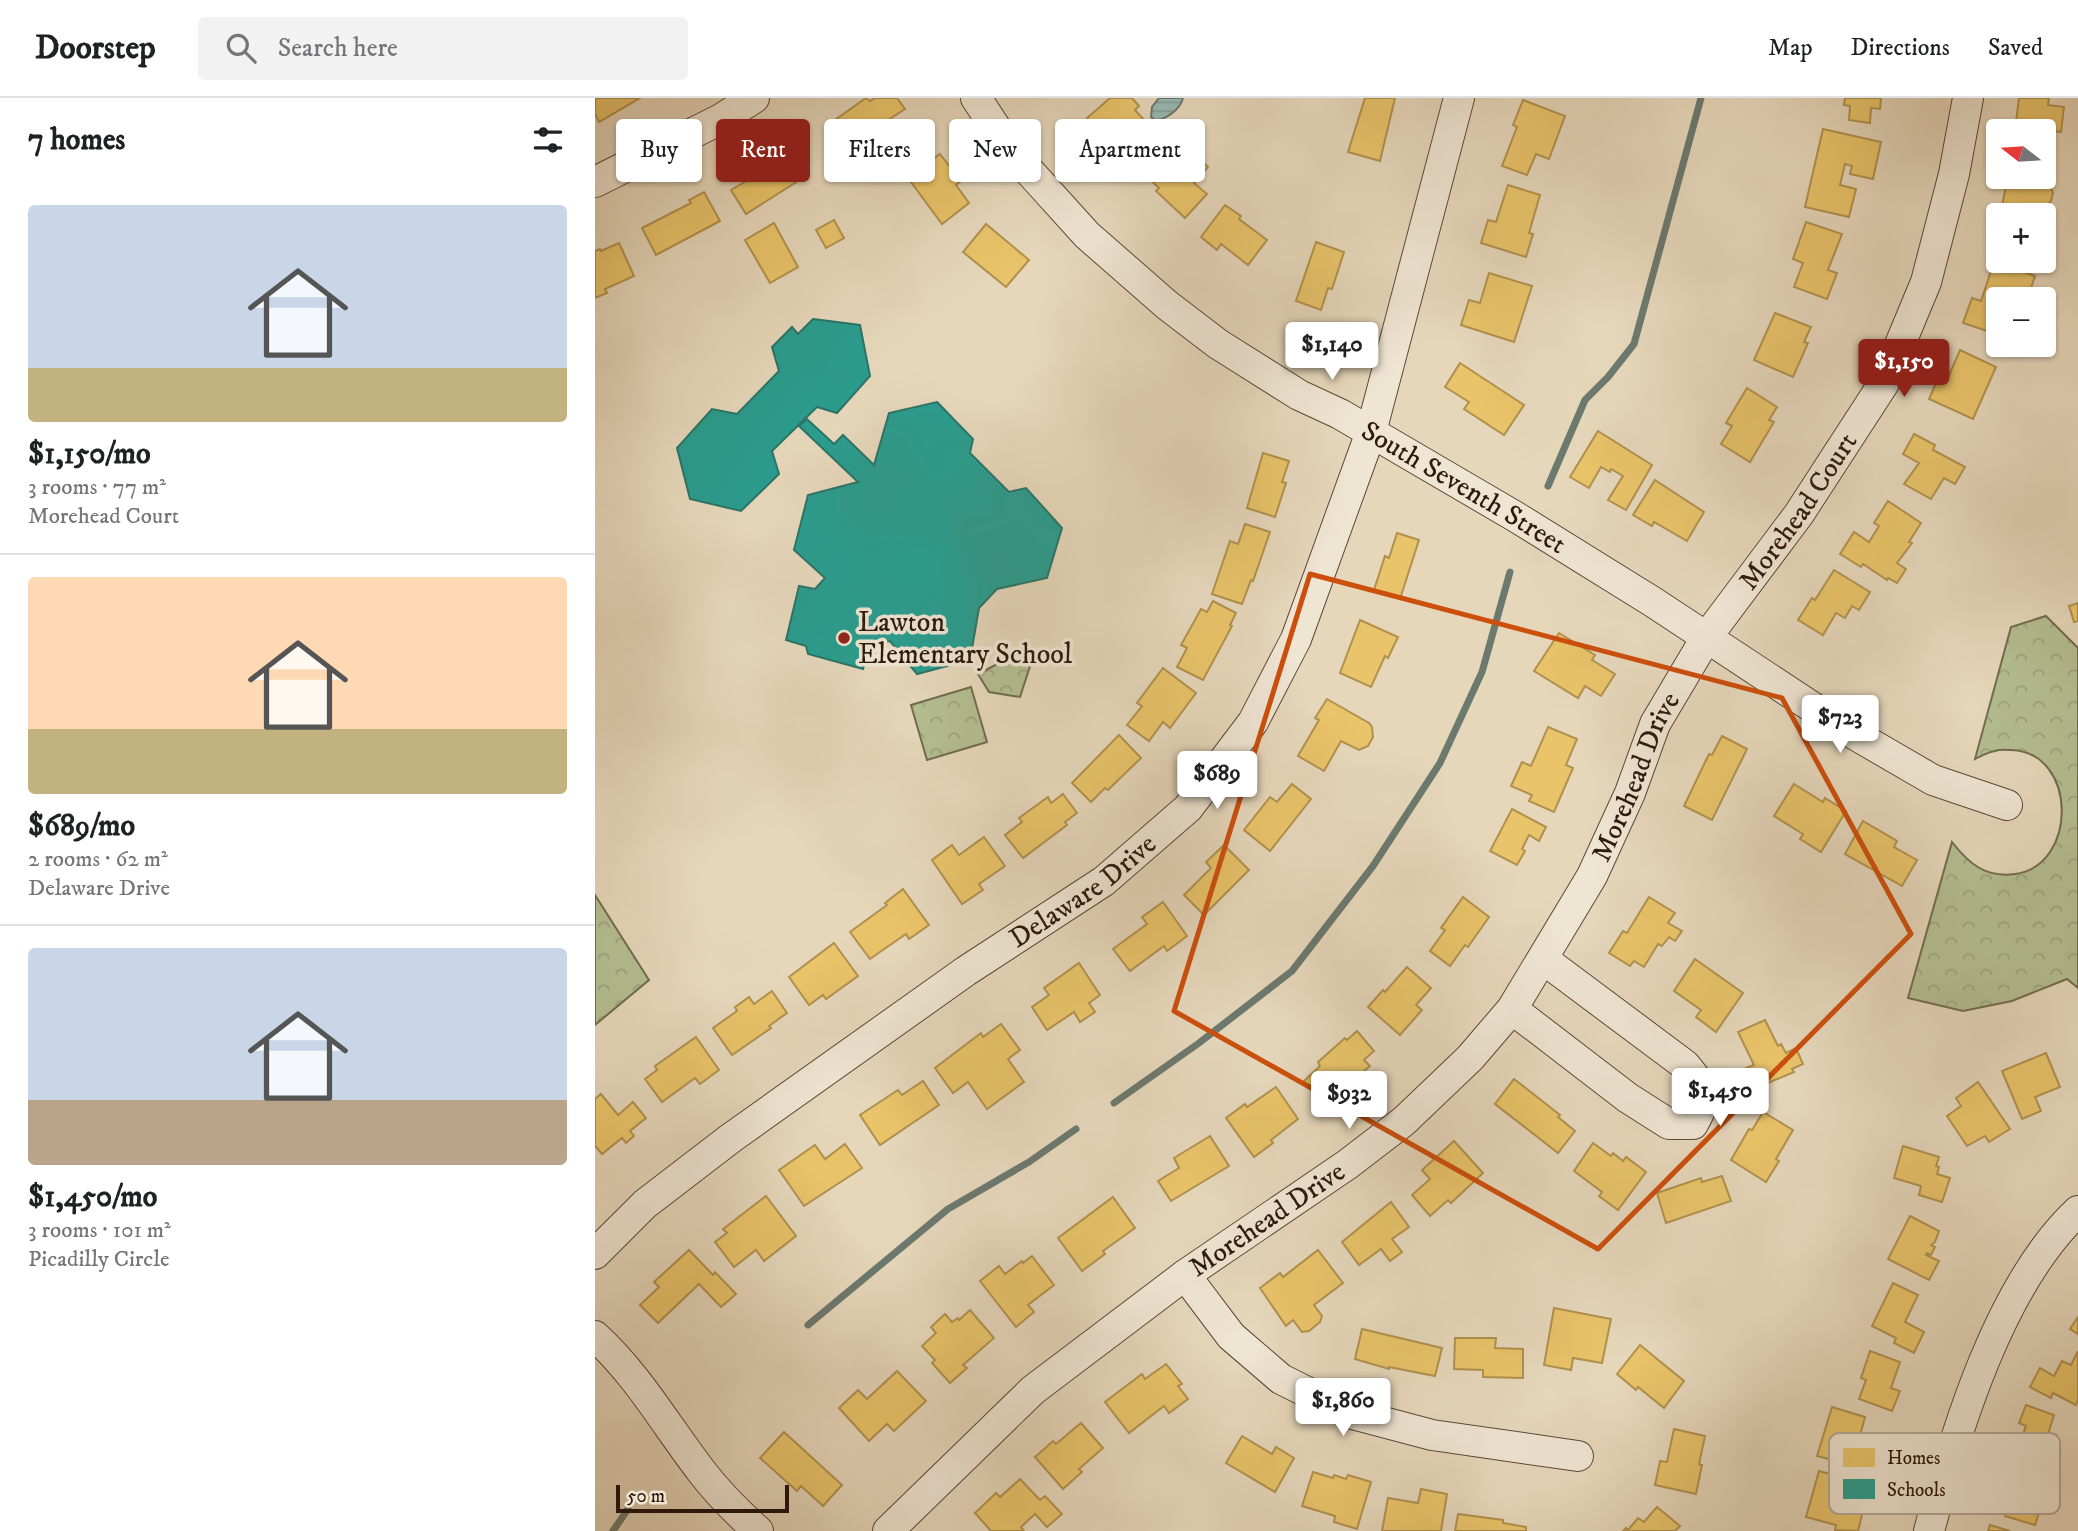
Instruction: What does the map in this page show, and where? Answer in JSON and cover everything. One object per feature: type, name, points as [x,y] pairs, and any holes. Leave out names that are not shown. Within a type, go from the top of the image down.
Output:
[{"type":"street","points":[[595,182],[722,119],[754,98]]},
{"type":"street","name":"South Seventh Street","points":[[976,98],[1011,152],[1087,235],[1167,305],[1218,344],[1299,394],[1341,414],[1526,523],[1653,602],[1847,730],[1933,780],[2007,805]]},
{"type":"street","name":"Delaware Drive","points":[[595,1254],[645,1204],[731,1138],[966,971],[1104,881],[1188,808],[1253,722],[1296,639],[1371,432],[1459,98]]},
{"type":"street","name":"Morehead Court","points":[[1706,638],[1799,514],[1884,383],[1926,282],[1954,174],[1968,98]]},
{"type":"street","name":"Morehead Drive","points":[[888,1531],[1033,1390],[1185,1275],[1348,1164],[1404,1121],[1470,1058],[1511,1009],[1592,876],[1630,793],[1655,724],[1706,638]]},
{"type":"street","points":[[1511,1009],[1628,1098],[1669,1124],[1693,1124],[1703,1105],[1701,1084],[1685,1065],[1543,959]]},
{"type":"street","points":[[1958,1433],[1983,1365],[2012,1304],[2059,1229],[2078,1212]]},
{"type":"street","points":[[1185,1275],[1231,1336],[1281,1379],[1349,1413],[1432,1435],[1577,1456]]},
{"type":"street","points":[[595,1336],[657,1408],[702,1473],[758,1531]]},
{"type":"street","points":[[1929,1531],[1934,1514]]},
{"type":"highlighted area","points":[[1310,574],[1782,698],[1911,934],[1598,1249],[1174,1011]]},
{"type":"green space","points":[[2046,616],[2078,648],[2078,988],[2067,979],[2012,1001],[1963,1011],[1908,998],[1952,842],[1979,868],[2005,875],[2036,866],[2050,852],[2059,832],[2062,810],[2058,788],[2049,769],[2033,756],[2011,750],[1992,752],[1975,759],[2011,627]]},
{"type":"green space","points":[[1033,657],[1020,697],[989,692],[978,674],[1009,658]]},
{"type":"green space","points":[[971,687],[987,742],[927,760],[911,705]]},
{"type":"green space","points":[[595,895],[649,980],[595,1025]]},
{"type":"water","points":[[1159,98],[1183,98],[1173,113],[1161,119],[1151,117],[1152,107]]},
{"type":"building: Homes","points":[[595,98],[640,98],[599,122],[595,114]]},
{"type":"building: Homes","points":[[866,98],[870,101],[875,98],[897,98],[905,109],[890,119],[836,119]]},
{"type":"building: Homes","points":[[1110,98],[1132,98],[1139,106],[1135,110],[1143,119],[1088,119]]},
{"type":"building: Homes","points":[[1365,98],[1395,98],[1380,161],[1348,152]]},
{"type":"building: Homes","points":[[1845,98],[1881,98],[1880,109],[1871,108],[1870,123],[1849,120],[1850,106],[1844,105]]},
{"type":"building: Homes","points":[[2019,98],[2049,98],[2048,105],[2064,107],[2061,132],[2056,131],[2056,119],[2016,119]]},
{"type":"building: Homes","points":[[1523,100],[1565,116],[1549,159],[1536,154],[1527,175],[1502,166],[1517,127],[1513,125]]},
{"type":"building: Homes","points":[[1823,129],[1881,142],[1873,179],[1850,174],[1852,166],[1845,164],[1840,185],[1856,189],[1849,217],[1805,207]]},
{"type":"building: Homes","points":[[940,154],[949,166],[949,182],[960,182],[956,185],[969,203],[942,224],[911,182],[935,182],[935,158]]},
{"type":"building: Homes","points":[[744,182],[796,182],[746,214],[731,190]]},
{"type":"building: Homes","points":[[1153,182],[1195,182],[1207,194],[1185,218],[1156,191],[1159,188]]},
{"type":"building: Homes","points":[[1508,185],[1540,195],[1529,233],[1533,234],[1526,257],[1481,243],[1488,220],[1496,222]]},
{"type":"building: Homes","points":[[2005,189],[2051,189],[2051,201],[2003,203]]},
{"type":"building: Homes","points":[[704,192],[720,221],[656,255],[642,228],[691,203],[689,200]]},
{"type":"building: Homes","points":[[1225,205],[1267,240],[1248,265],[1221,244],[1217,250],[1201,237]]},
{"type":"building: Homes","points":[[834,220],[844,238],[826,248],[816,230]]},
{"type":"building: Homes","points":[[1806,222],[1842,234],[1828,270],[1837,273],[1827,299],[1794,287],[1803,263],[1793,259]]},
{"type":"building: Homes","points":[[774,223],[798,267],[770,283],[745,240]]},
{"type":"building: Homes","points":[[986,224],[1029,260],[1006,287],[963,252]]},
{"type":"building: Homes","points":[[1316,242],[1344,252],[1332,289],[1328,288],[1321,310],[1296,301]]},
{"type":"building: Homes","points":[[619,243],[634,276],[605,289],[607,293],[595,298],[595,251]]},
{"type":"building: Homes","points":[[1489,273],[1532,286],[1514,342],[1461,325],[1469,300],[1480,303]]},
{"type":"building: Homes","points":[[1990,273],[2026,273],[2035,276],[2031,287],[1986,287],[1986,331],[1963,323],[1972,298],[1981,301]]},
{"type":"building: Homes","points":[[1775,313],[1811,327],[1804,342],[1808,343],[1793,377],[1754,360]]},
{"type":"building: Homes","points":[[1960,350],[1996,367],[1973,419],[1929,399],[1939,376],[1947,380]]},
{"type":"building: Homes","points":[[1460,363],[1524,405],[1504,435],[1464,409],[1469,402],[1445,387]]},
{"type":"building: Homes","points":[[1747,388],[1777,407],[1769,420],[1774,422],[1750,462],[1721,444],[1732,426],[1726,423]]},
{"type":"building: Homes","points":[[1598,431],[1652,465],[1626,510],[1608,500],[1623,476],[1601,467],[1589,488],[1570,477]]},
{"type":"building: Homes","points":[[1914,434],[1935,445],[1933,450],[1965,467],[1955,484],[1944,478],[1931,499],[1904,484],[1919,463],[1903,454]]},
{"type":"building: Homes","points":[[1263,453],[1289,461],[1282,482],[1286,483],[1275,517],[1247,508]]},
{"type":"building: Homes","points":[[1655,480],[1704,512],[1687,541],[1654,522],[1652,526],[1633,515]]},
{"type":"building: Homes","points":[[1888,501],[1921,523],[1909,542],[1912,543],[1897,563],[1906,569],[1897,583],[1840,554],[1854,532],[1869,542],[1879,526],[1874,523]]},
{"type":"building: Homes","points":[[1245,524],[1270,532],[1242,604],[1212,594],[1230,541],[1238,544]]},
{"type":"building: Homes","points":[[1397,533],[1419,540],[1400,599],[1374,590],[1385,556],[1389,558]]},
{"type":"building: Homes","points":[[1834,570],[1870,592],[1859,610],[1852,606],[1845,618],[1836,613],[1823,635],[1798,620],[1812,598],[1815,600]]},
{"type":"building: Homes","points":[[1213,601],[1236,613],[1230,625],[1232,626],[1203,680],[1177,667],[1187,648],[1181,645],[1201,609],[1207,612]]},
{"type":"building: Homes","points":[[2078,603],[2078,621],[2074,622],[2069,606]]},
{"type":"building: Homes","points":[[1360,620],[1398,637],[1388,658],[1385,656],[1371,687],[1340,673]]},
{"type":"building: Homes","points":[[1559,633],[1595,655],[1592,660],[1615,674],[1601,696],[1585,686],[1578,698],[1534,671]]},
{"type":"building: Homes","points":[[1163,668],[1196,693],[1170,728],[1163,722],[1149,741],[1127,725],[1142,706],[1137,703]]},
{"type":"building: Homes","points":[[1327,699],[1369,723],[1373,737],[1368,746],[1359,750],[1341,741],[1324,771],[1298,756],[1319,720],[1315,718]]},
{"type":"building: Homes","points":[[1548,727],[1577,739],[1566,765],[1573,768],[1554,812],[1529,801],[1532,795],[1511,786],[1522,762],[1531,766]]},
{"type":"building: Homes","points":[[1119,735],[1141,758],[1108,790],[1105,788],[1091,802],[1072,783]]},
{"type":"building: Homes","points":[[1722,736],[1747,749],[1712,820],[1684,806],[1709,754],[1712,755]]},
{"type":"building: Homes","points":[[1292,784],[1311,799],[1270,851],[1244,830],[1270,797],[1277,802]]},
{"type":"building: Homes","points":[[1794,784],[1823,802],[1825,798],[1846,811],[1821,852],[1800,839],[1803,834],[1774,816]]},
{"type":"building: Homes","points":[[1063,794],[1077,813],[1065,822],[1067,825],[1023,858],[1005,835],[1022,822],[1019,818],[1048,797],[1051,803]]},
{"type":"building: Homes","points":[[1512,809],[1546,827],[1539,841],[1529,835],[1522,849],[1525,851],[1517,865],[1490,851]]},
{"type":"building: Homes","points":[[1863,821],[1897,841],[1894,847],[1917,860],[1902,886],[1845,854]]},
{"type":"building: Homes","points":[[984,837],[1005,866],[979,884],[983,890],[962,904],[932,860],[952,845],[959,855]]},
{"type":"building: Homes","points":[[1224,845],[1249,870],[1204,915],[1184,895],[1211,868],[1206,862]]},
{"type":"building: Homes","points":[[903,889],[929,925],[909,939],[906,934],[870,959],[850,932],[887,905],[885,903]]},
{"type":"building: Homes","points":[[1463,897],[1489,917],[1468,947],[1465,945],[1450,966],[1430,951],[1445,930],[1441,928]]},
{"type":"building: Homes","points":[[1649,897],[1675,913],[1668,923],[1682,931],[1675,941],[1669,937],[1662,946],[1658,944],[1644,967],[1634,961],[1630,966],[1609,953],[1623,931],[1627,933]]},
{"type":"building: Homes","points":[[1163,902],[1187,936],[1167,951],[1164,946],[1130,971],[1113,949],[1147,924],[1142,917]]},
{"type":"building: Homes","points":[[834,943],[858,976],[826,999],[823,995],[809,1005],[789,977]]},
{"type":"building: Homes","points":[[1695,959],[1743,993],[1716,1032],[1696,1017],[1701,1010],[1674,991]]},
{"type":"building: Homes","points":[[1079,963],[1100,995],[1089,1003],[1095,1012],[1080,1022],[1074,1012],[1047,1030],[1032,1007],[1049,995],[1044,988]]},
{"type":"building: Homes","points":[[1407,967],[1431,988],[1416,1005],[1422,1010],[1400,1035],[1368,1007]]},
{"type":"building: Homes","points":[[772,991],[787,1013],[769,1026],[771,1028],[732,1055],[713,1028],[737,1011],[735,1007],[749,997],[754,1004]]},
{"type":"building: Homes","points":[[1765,1020],[1778,1046],[1781,1044],[1786,1053],[1796,1048],[1803,1064],[1792,1069],[1794,1072],[1756,1088],[1746,1068],[1754,1065],[1738,1032]]},
{"type":"building: Homes","points":[[1001,1024],[1020,1050],[1008,1059],[1024,1082],[987,1109],[968,1082],[953,1093],[935,1068],[981,1033],[983,1037]]},
{"type":"building: Homes","points":[[1357,1031],[1374,1051],[1364,1060],[1370,1066],[1358,1076],[1356,1073],[1323,1103],[1304,1081],[1320,1066],[1318,1062]]},
{"type":"building: Homes","points":[[696,1037],[719,1070],[700,1084],[695,1078],[662,1102],[645,1079],[657,1070],[655,1066]]},
{"type":"building: Homes","points":[[2046,1053],[2060,1087],[2035,1097],[2041,1111],[2022,1119],[2002,1071]]},
{"type":"building: Homes","points":[[1514,1079],[1560,1115],[1558,1117],[1575,1131],[1558,1153],[1495,1104]]},
{"type":"building: Homes","points":[[923,1081],[939,1105],[880,1145],[860,1115],[898,1090],[902,1095]]},
{"type":"building: Homes","points":[[1978,1082],[2010,1129],[1989,1142],[1985,1136],[1967,1146],[1947,1116],[1961,1106],[1956,1098]]},
{"type":"building: Homes","points":[[1276,1087],[1298,1119],[1254,1157],[1226,1118]]},
{"type":"building: Homes","points":[[601,1094],[618,1115],[633,1102],[646,1118],[630,1131],[634,1136],[626,1143],[622,1138],[602,1154],[595,1146],[595,1099]]},
{"type":"building: Homes","points":[[1763,1112],[1793,1130],[1766,1182],[1731,1160],[1749,1129],[1752,1130]]},
{"type":"building: Homes","points":[[1210,1136],[1229,1166],[1171,1201],[1158,1181],[1179,1168],[1174,1158]]},
{"type":"building: Homes","points":[[1454,1141],[1483,1173],[1451,1203],[1448,1200],[1430,1216],[1412,1195],[1430,1179],[1422,1170]]},
{"type":"building: Homes","points":[[1593,1143],[1611,1156],[1613,1153],[1623,1161],[1626,1157],[1646,1172],[1618,1210],[1599,1196],[1602,1192],[1574,1171]]},
{"type":"building: Homes","points":[[845,1144],[862,1168],[804,1206],[779,1170],[815,1145],[825,1159]]},
{"type":"building: Homes","points":[[1903,1146],[1939,1157],[1937,1174],[1950,1178],[1942,1202],[1919,1195],[1921,1186],[1894,1178]]},
{"type":"building: Homes","points":[[1722,1176],[1731,1201],[1666,1223],[1657,1193],[1701,1178],[1702,1182]]},
{"type":"building: Homes","points":[[766,1196],[796,1236],[764,1261],[756,1250],[734,1267],[715,1242],[727,1233],[723,1229]]},
{"type":"building: Homes","points":[[1113,1197],[1135,1228],[1103,1251],[1105,1254],[1082,1271],[1058,1238]]},
{"type":"building: Homes","points":[[1391,1202],[1409,1227],[1392,1239],[1402,1252],[1390,1261],[1381,1249],[1359,1265],[1342,1242]]},
{"type":"building: Homes","points":[[1910,1216],[1939,1231],[1931,1245],[1935,1247],[1931,1255],[1926,1255],[1939,1261],[1929,1280],[1888,1259]]},
{"type":"building: Homes","points":[[689,1250],[736,1294],[721,1307],[699,1284],[658,1323],[640,1305],[659,1287],[654,1282]]},
{"type":"building: Homes","points":[[1318,1250],[1343,1283],[1314,1305],[1322,1316],[1320,1322],[1309,1331],[1302,1332],[1293,1320],[1286,1326],[1260,1288],[1280,1273],[1283,1277]]},
{"type":"building: Homes","points":[[1032,1256],[1054,1285],[1028,1305],[1034,1312],[1016,1327],[980,1281],[999,1266],[1005,1274]]},
{"type":"building: Homes","points":[[1893,1283],[1918,1295],[1905,1322],[1924,1332],[1914,1353],[1894,1343],[1896,1338],[1872,1326]]},
{"type":"building: Homes","points":[[1554,1308],[1611,1319],[1602,1363],[1573,1358],[1571,1370],[1544,1365]]},
{"type":"building: Homes","points":[[970,1310],[994,1338],[963,1365],[967,1368],[950,1383],[932,1363],[935,1360],[922,1346],[936,1333],[931,1327],[945,1314],[952,1322],[958,1318],[959,1320]]},
{"type":"building: Homes","points":[[2078,1317],[2078,1334],[2070,1329]]},
{"type":"building: Homes","points":[[1362,1329],[1442,1348],[1435,1376],[1389,1369],[1355,1359]]},
{"type":"building: Homes","points":[[1455,1338],[1496,1338],[1495,1348],[1523,1349],[1523,1378],[1483,1377],[1483,1370],[1454,1369]]},
{"type":"building: Homes","points":[[1640,1345],[1684,1381],[1664,1408],[1617,1374]]},
{"type":"building: Homes","points":[[1870,1351],[1900,1362],[1891,1388],[1900,1391],[1892,1411],[1859,1399],[1866,1380],[1861,1378]]},
{"type":"building: Homes","points":[[2078,1351],[2076,1405],[2053,1393],[2051,1398],[2030,1387],[2040,1368],[2054,1376],[2062,1361],[2071,1365]]},
{"type":"building: Homes","points":[[1166,1364],[1182,1384],[1178,1386],[1188,1399],[1169,1413],[1164,1406],[1129,1433],[1105,1402],[1142,1374],[1145,1379]]},
{"type":"building: Homes","points":[[897,1371],[926,1401],[894,1431],[887,1424],[869,1441],[839,1408],[858,1390],[867,1399]]},
{"type":"building: Homes","points":[[2026,1405],[2054,1415],[2048,1433],[2023,1433],[2026,1426],[2019,1423]]},
{"type":"building: Homes","points":[[1832,1407],[1865,1417],[1861,1433],[1829,1433],[1829,1459],[1817,1456]]},
{"type":"building: Homes","points":[[1081,1423],[1103,1448],[1079,1469],[1082,1472],[1063,1489],[1035,1457],[1053,1441],[1056,1444]]},
{"type":"building: Homes","points":[[1674,1429],[1705,1436],[1696,1494],[1655,1485],[1660,1461],[1667,1462]]},
{"type":"building: Homes","points":[[784,1432],[842,1485],[823,1506],[801,1486],[797,1491],[760,1458]]},
{"type":"building: Homes","points":[[1242,1436],[1272,1454],[1276,1447],[1294,1458],[1275,1492],[1226,1463]]},
{"type":"building: Homes","points":[[1819,1471],[1829,1474],[1829,1514],[1862,1514],[1858,1531],[1835,1530],[1836,1525],[1806,1517]]},
{"type":"building: Homes","points":[[1313,1472],[1333,1478],[1334,1475],[1346,1479],[1348,1475],[1371,1482],[1357,1529],[1334,1522],[1335,1516],[1302,1506]]},
{"type":"building: Homes","points":[[1020,1479],[1040,1500],[1045,1496],[1062,1514],[1047,1527],[1035,1514],[1021,1527],[1024,1531],[991,1531],[975,1513],[996,1493],[1000,1497]]},
{"type":"building: Homes","points":[[1421,1489],[1447,1494],[1441,1531],[1382,1531],[1388,1498],[1418,1503]]},
{"type":"building: Homes","points":[[1657,1507],[1680,1526],[1675,1531],[1623,1531],[1626,1528],[1628,1530],[1638,1518],[1644,1522]]},
{"type":"building: Homes","points":[[1458,1514],[1503,1520],[1503,1523],[1526,1527],[1526,1531],[1455,1531]]},
{"type":"building: Homes","points":[[2005,1514],[2039,1514],[2035,1525]]},
{"type":"building: Homes","points":[[1990,1525],[2010,1531],[1988,1531]]},
{"type":"building: Schools","points":[[813,319],[860,325],[870,376],[837,413],[817,407],[772,451],[779,474],[741,511],[690,499],[677,448],[712,409],[737,414],[779,371],[772,347],[792,327],[798,334]]},
{"type":"building: Schools","points":[[937,402],[973,439],[970,453],[1009,492],[1026,488],[1062,528],[1047,578],[997,589],[979,608],[970,660],[917,674],[890,641],[870,645],[863,669],[808,654],[806,646],[786,640],[799,586],[815,589],[825,578],[794,550],[808,495],[858,482],[799,426],[807,419],[834,444],[843,435],[874,465],[889,413]]},
{"type":"waterway","points":[[1548,486],[1585,400],[1608,377],[1634,344],[1701,98]]},
{"type":"waterway","points":[[1114,1103],[1199,1043],[1292,971],[1373,866],[1440,763],[1482,672],[1510,572]]},
{"type":"waterway","points":[[808,1325],[948,1209],[1029,1162],[1076,1129]]},
{"type":"waterway","points":[[613,1531],[628,1509]]},
{"type":"place","name":"Lawton Elementary School","points":[[844,638]]}]
